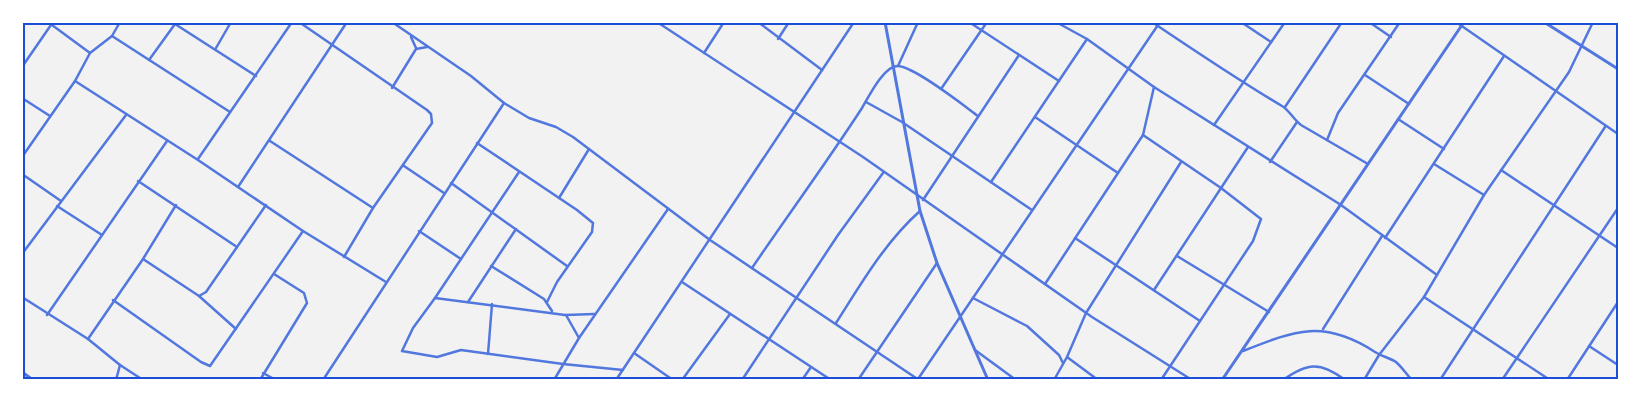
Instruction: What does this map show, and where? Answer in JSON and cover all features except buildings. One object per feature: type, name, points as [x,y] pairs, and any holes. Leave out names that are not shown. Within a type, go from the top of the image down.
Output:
[{"type":"street","points":[[22,157],[75,81],[90,53],[112,36],[120,22]]},
{"type":"street","points":[[216,48],[231,22]]},
{"type":"street","points":[[198,160],[292,22]]},
{"type":"street","points":[[299,22],[431,114],[432,121],[404,166],[373,208],[344,257]]},
{"type":"street","points":[[238,187],[333,46],[347,22]]},
{"type":"street","points":[[392,22],[504,102],[530,118],[563,131],[710,240],[919,379],[959,316],[1160,22]]},
{"type":"street","points":[[657,22],[840,142],[1086,313],[1192,380]]},
{"type":"street","points":[[704,53],[724,22]]},
{"type":"street","points":[[758,22],[778,39],[822,70]]},
{"type":"street","points":[[778,39],[789,22]]},
{"type":"street","points":[[616,380],[854,22]]},
{"type":"street","points":[[885,22],[920,211],[936,263],[988,380]]},
{"type":"street","points":[[898,66],[918,22]]},
{"type":"street","points":[[969,22],[1059,81]]},
{"type":"street","points":[[941,90],[987,22]]},
{"type":"street","points":[[1056,22],[1087,39],[1154,87],[1270,162],[1341,205],[1437,275]]},
{"type":"street","points":[[1152,22],[1243,83],[1284,107],[1297,122],[1368,164]]},
{"type":"street","points":[[1241,22],[1271,42]]},
{"type":"street","points":[[1214,125],[1284,22]]},
{"type":"street","points":[[1284,107],[1342,22]]},
{"type":"street","points":[[1369,22],[1391,37]]},
{"type":"street","points":[[1327,140],[1334,120],[1400,22]]},
{"type":"street","points":[[1456,22],[1463,24],[1504,56],[1557,90],[1605,127],[1618,134]]},
{"type":"street","points":[[1544,22],[1618,69]]},
{"type":"street","points":[[1364,380],[1379,355],[1424,297],[1484,196],[1557,90],[1593,22]]},
{"type":"street","points":[[149,60],[176,23],[256,76]]},
{"type":"street","points":[[22,67],[53,24],[90,53]]},
{"type":"street","points":[[1222,380],[1463,24]]},
{"type":"street","points":[[112,36],[231,112]]},
{"type":"street","points":[[410,36],[416,49]]},
{"type":"street","points":[[991,182],[1087,39]]},
{"type":"street","points":[[392,88],[416,49],[428,47]]},
{"type":"street","points":[[922,200],[1019,55]]},
{"type":"street","points":[[1323,329],[1504,56]]},
{"type":"street","points":[[752,268],[840,142],[878,81],[892,67],[898,66],[941,90],[978,116]]},
{"type":"street","points":[[1365,74],[1409,104]]},
{"type":"street","points":[[75,81],[198,160],[303,231],[386,282]]},
{"type":"street","points":[[1044,284],[1143,135],[1154,87]]},
{"type":"street","points":[[22,98],[50,116]]},
{"type":"street","points":[[323,380],[504,102]]},
{"type":"street","points":[[866,102],[902,122],[1033,210]]},
{"type":"street","points":[[22,254],[126,114]]},
{"type":"street","points":[[1035,117],[1118,173]]},
{"type":"street","points":[[1398,119],[1444,149]]},
{"type":"street","points":[[1270,162],[1297,122]]},
{"type":"street","points":[[1440,380],[1605,127]]},
{"type":"street","points":[[1143,135],[1221,188],[1261,219],[1253,241],[1161,380]]},
{"type":"street","points":[[47,315],[167,140]]},
{"type":"street","points":[[270,141],[373,208]]},
{"type":"street","points":[[477,143],[559,198],[590,220],[594,226],[592,232],[553,288],[548,302]]},
{"type":"street","points":[[1154,290],[1248,147]]},
{"type":"street","points":[[559,198],[589,149]]},
{"type":"street","points":[[1054,380],[1064,364],[1086,313],[1115,264],[1181,162]]},
{"type":"street","points":[[1434,164],[1484,196]]},
{"type":"street","points":[[404,166],[444,193]]},
{"type":"street","points":[[1501,170],[1618,248]]},
{"type":"street","points":[[519,172],[413,328],[402,351],[431,357],[442,356],[457,350],[623,370]]},
{"type":"street","points":[[742,380],[796,298],[883,173]]},
{"type":"street","points":[[22,174],[61,200]]},
{"type":"street","points":[[138,181],[237,247]]},
{"type":"street","points":[[450,183],[567,266]]},
{"type":"street","points":[[88,339],[143,259],[176,205]]},
{"type":"street","points":[[199,296],[206,292],[266,205]]},
{"type":"street","points":[[57,206],[103,235]]},
{"type":"street","points":[[1502,380],[1618,208]]},
{"type":"street","points":[[554,380],[579,338],[668,209]]},
{"type":"street","points":[[836,324],[885,250],[903,227],[920,211]]},
{"type":"street","points":[[468,302],[516,229]]},
{"type":"street","points":[[114,300],[205,365],[212,365],[303,231]]},
{"type":"street","points":[[419,231],[461,259]]},
{"type":"street","points":[[1075,238],[1200,321]]},
{"type":"street","points":[[1177,256],[1268,312]]},
{"type":"street","points":[[143,259],[199,296],[236,329]]},
{"type":"street","points":[[858,380],[936,263]]},
{"type":"street","points":[[491,266],[548,302],[552,311]]},
{"type":"street","points":[[260,380],[307,303],[304,293],[274,274]]},
{"type":"street","points":[[682,282],[832,380]]},
{"type":"street","points":[[22,297],[47,315],[88,339],[120,365],[143,380]]},
{"type":"street","points":[[1424,297],[1550,380]]},
{"type":"street","points":[[435,298],[565,314],[596,314]]},
{"type":"street","points":[[973,298],[1027,326],[1059,355],[1064,364]]},
{"type":"street","points":[[1567,380],[1618,302]]},
{"type":"street","points":[[488,354],[492,304]]},
{"type":"street","points":[[565,314],[579,338]]},
{"type":"street","points":[[682,380],[730,314]]},
{"type":"street","points":[[1243,351],[1285,335],[1323,329],[1355,339],[1379,355],[1396,362],[1412,380]]},
{"type":"street","points":[[1589,346],[1618,365]]},
{"type":"street","points":[[975,350],[1016,380]]},
{"type":"street","points":[[634,353],[673,380]]},
{"type":"street","points":[[1067,357],[1098,380]]},
{"type":"street","points":[[116,380],[120,365]]},
{"type":"street","points":[[1283,380],[1300,368],[1310,366],[1334,372],[1344,380]]},
{"type":"street","points":[[802,380],[811,367]]},
{"type":"street","points":[[22,372],[31,379]]},
{"type":"street","points":[[263,373],[276,380]]}]
